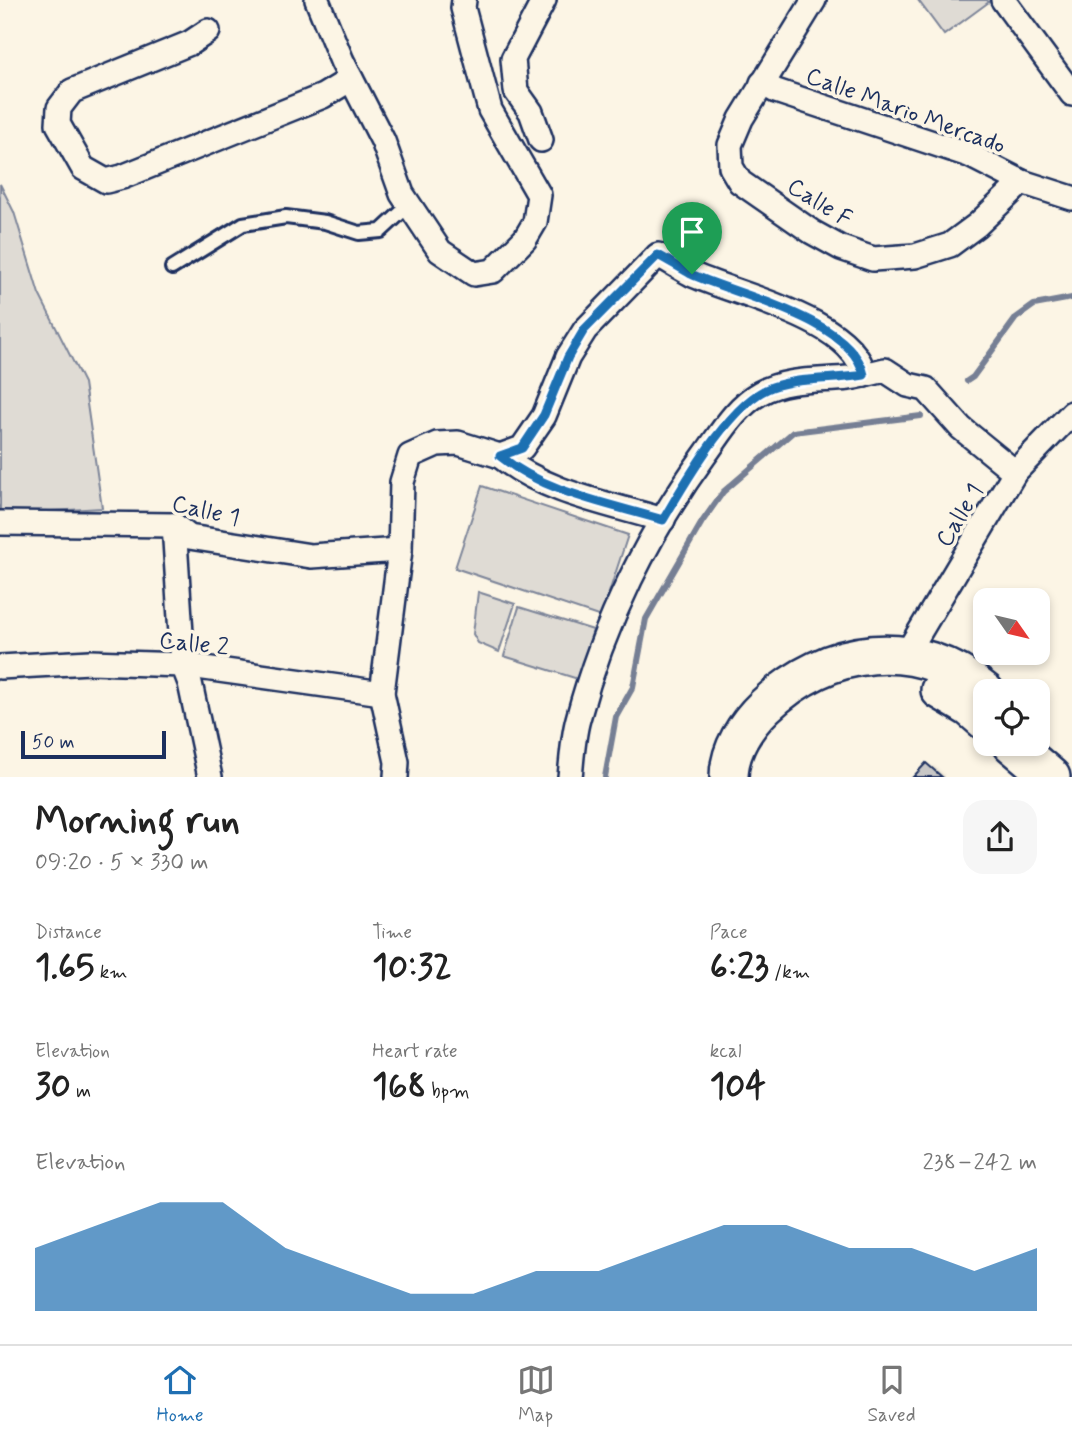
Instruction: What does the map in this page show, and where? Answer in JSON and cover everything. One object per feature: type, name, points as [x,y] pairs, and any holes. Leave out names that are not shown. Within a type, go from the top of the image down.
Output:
[{"type":"main road","points":[[729,777],[735,749],[745,729],[779,692],[825,665],[873,654],[907,667],[957,673],[973,684]]},
{"type":"main road","points":[[907,667],[923,682],[945,692],[973,711]]},
{"type":"main road","points":[[752,777],[758,747],[771,728],[794,709],[844,683],[907,667]]},
{"type":"main road","points":[[1050,747],[1072,766]]},
{"type":"main road","points":[[1026,756],[1051,777]]},
{"type":"street","points":[[317,0],[351,79],[383,141],[402,194],[440,251],[474,274],[493,271],[525,239],[535,222],[539,195],[490,110],[463,8],[464,0]]},
{"type":"street","points":[[541,140],[531,112],[516,91],[513,59],[544,0]]},
{"type":"street","points":[[762,83],[814,0]]},
{"type":"street","points":[[1003,0],[1072,94]]},
{"type":"street","points":[[208,31],[190,43],[72,91],[59,107],[58,124],[83,168],[106,181],[121,177],[323,96],[351,79]]},
{"type":"street","name":"Calle Mario Mercado","points":[[762,83],[776,91],[969,155],[1022,183],[1072,198]]},
{"type":"street","name":"Calle F","points":[[762,83],[741,118],[730,145],[731,167],[740,181],[812,232],[841,248],[873,259],[915,256],[950,245],[977,225],[1022,183]]},
{"type":"street","points":[[500,456],[522,448],[544,415],[568,357],[584,330],[658,255],[692,274],[799,314],[831,334],[857,357],[864,375]]},
{"type":"street","points":[[570,777],[577,721],[607,630],[685,481],[728,422],[754,397],[773,387],[885,370],[908,385],[926,389],[961,428],[1015,472]]},
{"type":"street","name":"Calle 1","points":[[907,667],[913,643],[1015,472],[1072,413]]},
{"type":"street","points":[[396,777],[397,762],[382,693],[400,550],[402,482],[410,456],[437,444],[457,443],[500,456],[519,471],[547,485],[663,520]]},
{"type":"street","name":"Calle 1","points":[[0,523],[174,525],[189,537],[311,556],[400,550]]},
{"type":"street","points":[[174,525],[183,666],[190,683],[210,777]]},
{"type":"street","name":"Calle 2","points":[[0,667],[90,662],[183,666],[382,693]]},
{"type":"lane","points":[[172,268],[243,224],[286,217],[325,222],[359,233],[381,231],[409,205]]},
{"type":"shaded area","points":[[918,0],[987,0],[989,2],[944,35]]},
{"type":"shaded area","points":[[0,184],[14,212],[39,294],[84,383],[102,508],[0,514]]},
{"type":"shaded area","points":[[482,486],[628,535],[601,617],[455,568]]},
{"type":"shaded area","points":[[478,592],[515,604],[499,652],[478,643],[473,634]]},
{"type":"shaded area","points":[[519,607],[593,630],[578,679],[504,656]]},
{"type":"building","points":[[926,763],[942,777],[913,777]]},
{"type":"waterway","points":[[967,381],[973,377],[1016,318],[1034,305],[1072,298]]},
{"type":"waterway","points":[[605,777],[616,717],[633,687],[646,619],[702,522],[723,492],[793,432],[921,416]]},
{"type":"route","points":[[658,255],[692,274],[799,314],[831,334],[857,357],[864,375],[773,387],[748,401],[728,422],[685,481],[663,520],[547,485],[519,471],[500,456],[522,448],[544,415],[568,357],[584,330],[658,255]]}]
